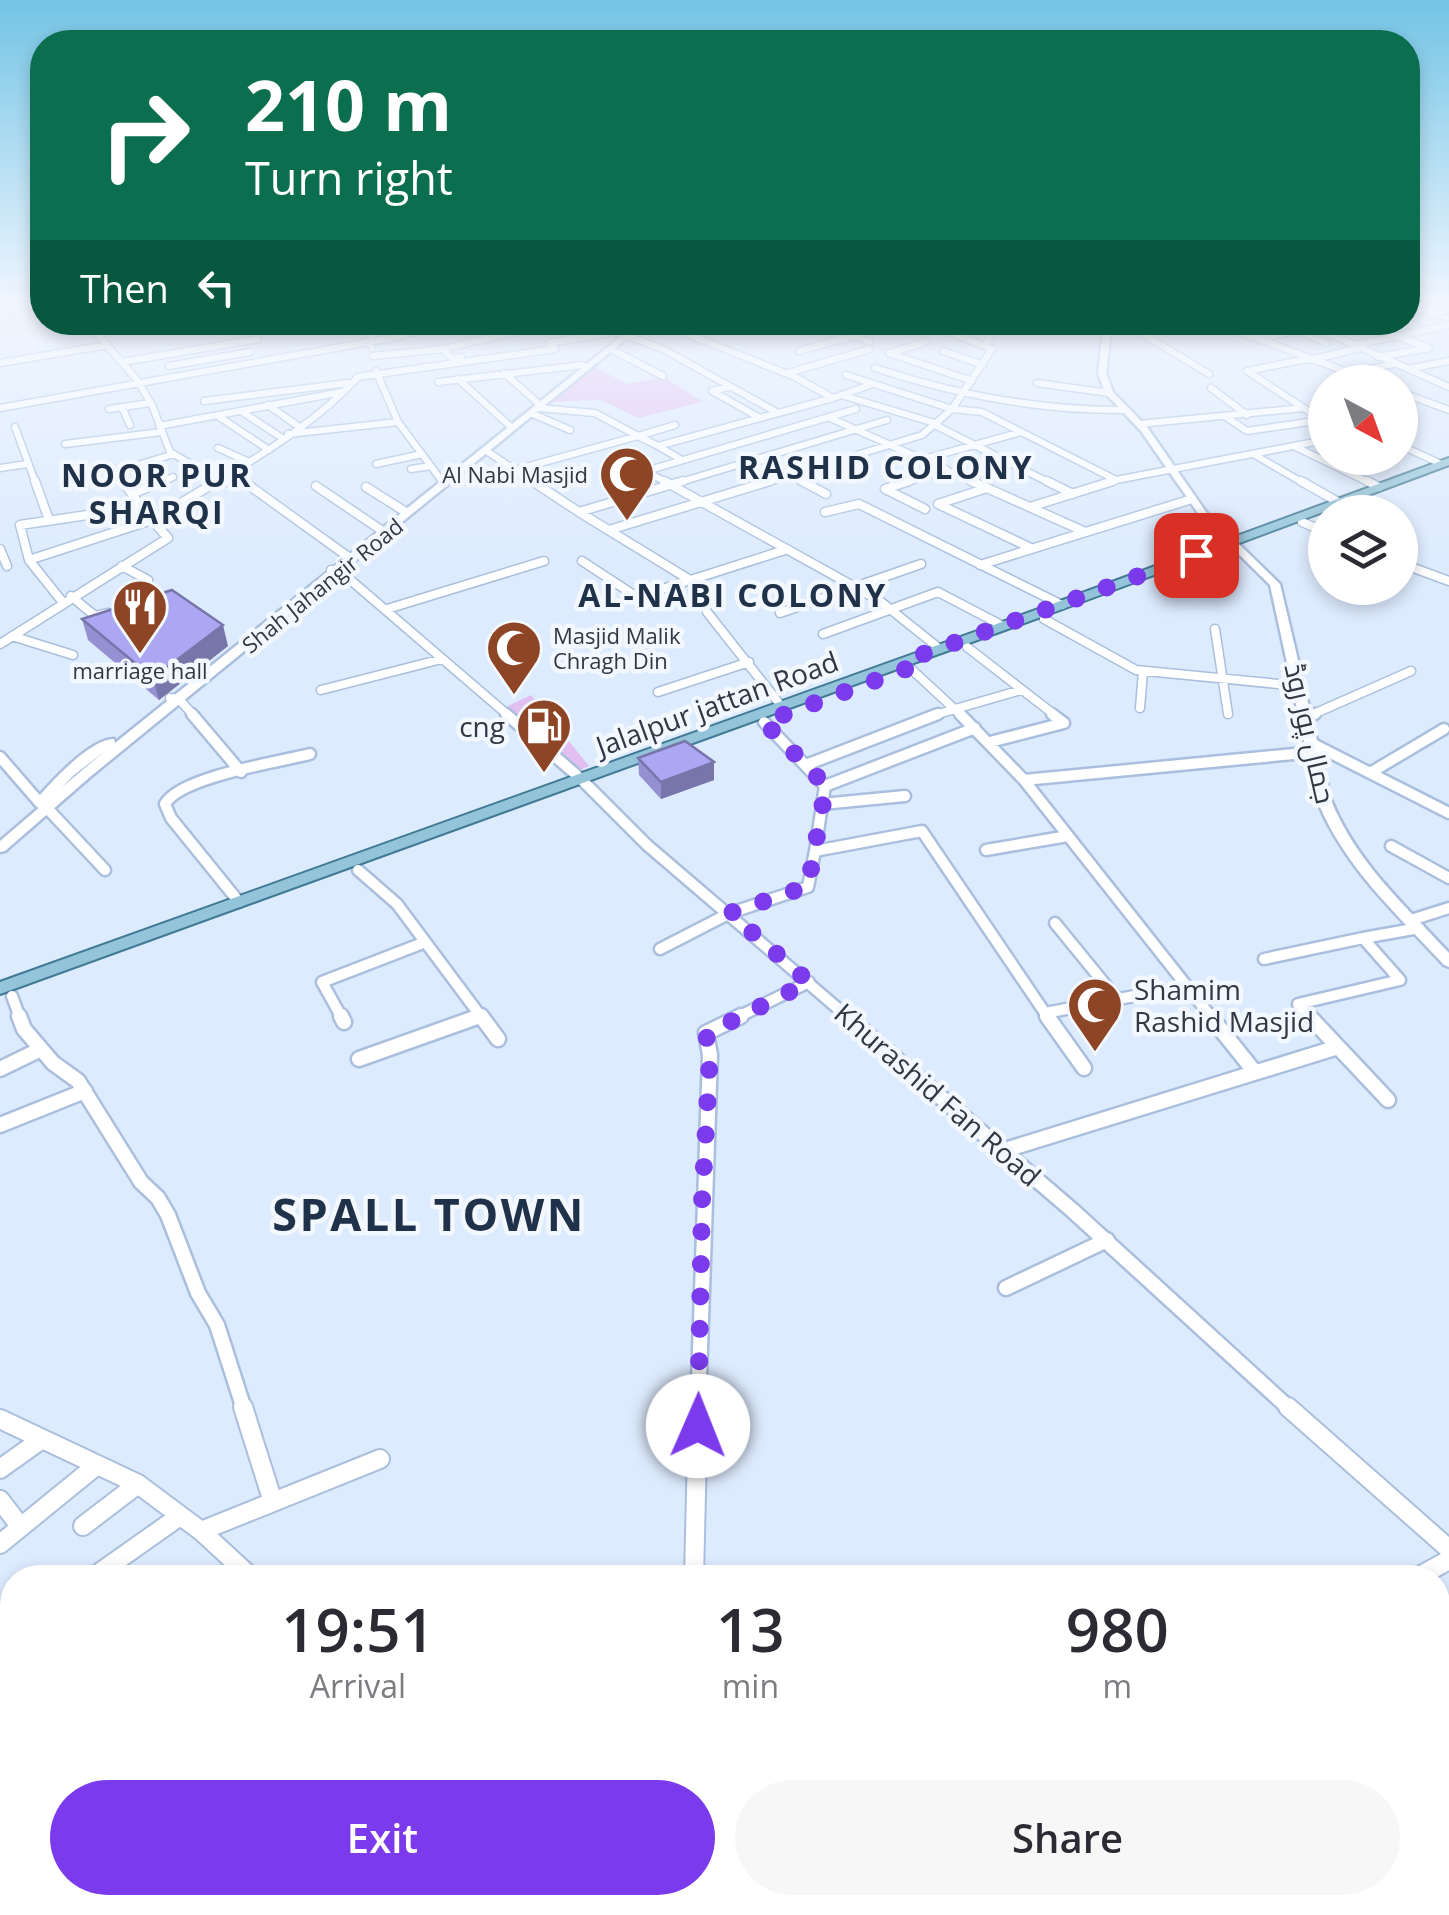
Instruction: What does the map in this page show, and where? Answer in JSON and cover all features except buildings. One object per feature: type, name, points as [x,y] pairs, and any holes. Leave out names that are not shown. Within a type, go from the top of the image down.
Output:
[{"type":"main road","name":"Jalalpur jattan Road","points":[[1362,495],[1447,466]]},
{"type":"main road","name":"Jalalpur jattan Road","points":[[1367,495],[1411,478]]},
{"type":"main road","name":"Jalalpur jattan Road","points":[[4,995],[238,902],[584,782],[782,707],[967,647],[1308,517]]},
{"type":"main road","name":"Jalalpur jattan Road","points":[[1231,545],[1308,519]]},
{"type":"main road","name":"Jalalpur jattan Road","points":[[673,750],[764,722],[917,662],[940,649],[1053,612]]},
{"type":"main road","name":"Jalalpur jattan Road","points":[[148,940],[358,870],[584,782]]},
{"type":"street","points":[[0,408],[76,392]]},
{"type":"street","points":[[144,392],[174,454],[225,484],[242,480],[348,556]]},
{"type":"street","points":[[204,401],[272,392]]},
{"type":"street","points":[[65,444],[338,392]]},
{"type":"street","points":[[30,560],[152,520],[250,462],[344,392]]},
{"type":"street","points":[[385,392],[398,422],[442,481]]},
{"type":"street","points":[[472,392],[510,426]]},
{"type":"street","points":[[521,392],[536,408],[570,430]]},
{"type":"street","name":"Shah Jahangir Road","points":[[335,570],[488,452],[553,392]]},
{"type":"street","name":"Shah Jahangir Road","points":[[335,570],[556,392]]},
{"type":"street","points":[[714,392],[760,418]]},
{"type":"street","points":[[737,392],[778,413]]},
{"type":"street","points":[[828,392],[937,425],[1073,494]]},
{"type":"street","points":[[658,446],[848,392]]},
{"type":"street","points":[[895,392],[952,409],[982,412],[1116,480]]},
{"type":"street","points":[[957,392],[1090,411],[1126,410]]},
{"type":"street","points":[[1104,392],[1109,393]]},
{"type":"street","points":[[1217,392],[1247,415]]},
{"type":"street","points":[[1248,431],[1322,420],[1280,392]]},
{"type":"street","name":"جمال پور روڈ","points":[[1109,393],[1139,424],[1192,499],[1231,545],[1260,566],[1276,584],[1324,800],[1335,832],[1354,861],[1449,962]]},
{"type":"street","points":[[609,530],[892,444],[937,425],[962,394]]},
{"type":"street","points":[[1418,398],[1449,410]]},
{"type":"street","points":[[1418,401],[1423,400]]},
{"type":"street","points":[[109,409],[150,403]]},
{"type":"street","points":[[268,405],[298,426]]},
{"type":"street","points":[[122,407],[130,424]]},
{"type":"street","points":[[536,408],[590,412],[682,460]]},
{"type":"street","points":[[1139,424],[1304,408]]},
{"type":"street","points":[[856,409],[646,471],[893,610],[940,649]]},
{"type":"street","points":[[240,411],[284,436],[398,422]]},
{"type":"street","points":[[218,416],[268,450]]},
{"type":"street","points":[[828,417],[1083,531]]},
{"type":"street","points":[[1226,417],[1264,440]]},
{"type":"street","points":[[580,512],[886,420]]},
{"type":"street","points":[[515,470],[676,425]]},
{"type":"street","points":[[16,427],[49,520]]},
{"type":"street","points":[[924,459],[1021,432]]},
{"type":"street","points":[[567,442],[584,451]]},
{"type":"street","points":[[1030,507],[1116,480],[1308,444]]},
{"type":"street","points":[[1296,446],[1380,487]]},
{"type":"street","points":[[218,448],[250,462]]},
{"type":"street","points":[[488,452],[690,580]]},
{"type":"street","points":[[0,644],[61,600],[169,537],[115,472],[174,454]]},
{"type":"street","points":[[376,464],[422,454]]},
{"type":"street","points":[[1418,454],[1447,466]]},
{"type":"street","points":[[1256,455],[1311,495]]},
{"type":"street","points":[[760,459],[826,494]]},
{"type":"street","points":[[0,468],[27,464]]},
{"type":"street","points":[[411,469],[431,466]]},
{"type":"street","points":[[925,509],[885,489],[946,469]]},
{"type":"street","points":[[132,494],[173,477]]},
{"type":"street","points":[[316,486],[381,530]]},
{"type":"street","points":[[366,488],[404,511]]},
{"type":"street","points":[[890,521],[987,488]]},
{"type":"street","points":[[980,565],[1192,499]]},
{"type":"street","points":[[826,512],[856,504],[980,565],[1142,671],[1299,686]]},
{"type":"street","points":[[938,504],[1031,548]]},
{"type":"street","points":[[61,600],[30,560],[20,525],[84,514],[88,518],[141,507]]},
{"type":"street","points":[[1302,522],[1308,525]]},
{"type":"street","points":[[0,549],[7,566]]},
{"type":"street","points":[[582,560],[637,596],[785,550]]},
{"type":"street","points":[[387,608],[544,562]]},
{"type":"street","points":[[780,613],[920,564]]},
{"type":"street","points":[[122,566],[148,580]]},
{"type":"street","points":[[0,848],[43,805],[68,772],[174,698],[335,570]]},
{"type":"street","name":"Khurashid Fan Road","points":[[335,570],[387,608],[584,782],[647,845],[1107,1240],[1449,1549]]},
{"type":"street","points":[[1418,570],[1449,581]]},
{"type":"street","points":[[823,634],[938,592],[1003,626]]},
{"type":"street","points":[[71,596],[96,616],[118,610]]},
{"type":"street","points":[[708,612],[782,707]]},
{"type":"street","points":[[1215,629],[1228,714]]},
{"type":"street","points":[[12,636],[73,655]]},
{"type":"street","points":[[967,647],[1064,723],[990,742]]},
{"type":"street","points":[[321,690],[442,659]]},
{"type":"street","points":[[658,692],[749,662]]},
{"type":"street","points":[[917,662],[953,708],[1024,780],[1254,1071]]},
{"type":"street","points":[[1140,708],[1142,671]]},
{"type":"street","points":[[1308,717],[1412,671]]},
{"type":"street","points":[[806,766],[953,708],[1021,690]]},
{"type":"street","points":[[174,698],[241,772]]},
{"type":"street","points":[[764,722],[826,786]]},
{"type":"street","points":[[826,786],[975,728]]},
{"type":"street","points":[[1370,773],[1444,728]]},
{"type":"street","points":[[1024,780],[1314,748],[1447,810]]},
{"type":"street","points":[[238,902],[171,818],[166,804],[170,795],[310,754]]},
{"type":"street","points":[[0,757],[105,870]]},
{"type":"street","points":[[660,949],[730,913],[808,886],[826,786]]},
{"type":"street","points":[[822,804],[905,796]]},
{"type":"street","points":[[0,837],[43,805]]},
{"type":"street","points":[[815,851],[922,830],[1084,1068]]},
{"type":"street","points":[[986,850],[1068,836]]},
{"type":"street","points":[[1391,846],[1449,878]]},
{"type":"street","points":[[358,870],[397,904],[498,1039]]},
{"type":"street","points":[[1264,959],[1415,924],[1449,908]]},
{"type":"street","points":[[1055,922],[1117,1000]]},
{"type":"street","points":[[1362,938],[1400,980],[1298,1004],[1388,1100]]},
{"type":"street","points":[[344,1022],[322,982],[423,943]]},
{"type":"street","points":[[694,1565],[702,1201],[710,1055],[706,1034],[809,982]]},
{"type":"street","points":[[1045,1013],[1187,986]]},
{"type":"street","points":[[4,995],[40,1048],[85,1090],[141,1182],[158,1198],[168,1215],[198,1293],[216,1325],[273,1502]]},
{"type":"street","points":[[358,1059],[480,1016]]},
{"type":"street","points":[[0,1068],[40,1048]]},
{"type":"street","points":[[1002,1151],[1338,1048]]},
{"type":"street","points":[[0,1126],[85,1090]]},
{"type":"street","points":[[1006,1288],[1107,1240]]},
{"type":"street","points":[[0,1418],[138,1484],[202,1531],[238,1565]]},
{"type":"street","points":[[0,1469],[42,1439]]},
{"type":"street","points":[[202,1531],[380,1459]]},
{"type":"street","points":[[0,1544],[96,1465]]},
{"type":"street","points":[[83,1526],[138,1484]]},
{"type":"street","points":[[0,1500],[20,1526]]},
{"type":"street","points":[[110,1565],[180,1516]]},
{"type":"shaded area","points":[[562,392],[688,392],[703,402],[638,418],[601,400],[550,402]]},
{"type":"shaded area","points":[[531,695],[589,766],[580,770],[508,706]]},
{"type":"place","name":"Al Nabi Masjid","points":[[627,523]]},
{"type":"place","name":"marriage hall","points":[[140,656]]},
{"type":"place","name":"Masjid Malik Chragh Din","points":[[514,697]]},
{"type":"place","name":"cng","points":[[544,775]]},
{"type":"place","name":"Shamim Rashid Masjid","points":[[1095,1054]]},
{"type":"district","name":"RASHID COLONY","points":[[886,466]]},
{"type":"district","name":"NOOR PUR SHARQI","points":[[157,492]]},
{"type":"district","name":"AL-NABI COLONY","points":[[733,594]]},
{"type":"district","name":"SPALL TOWN","points":[[429,1213]]},
{"type":"route","points":[[698,1426],[702,1201],[710,1055],[706,1034],[809,982],[730,913],[808,886],[815,851],[826,786],[764,722],[922,663],[918,656],[1196,555]]}]
